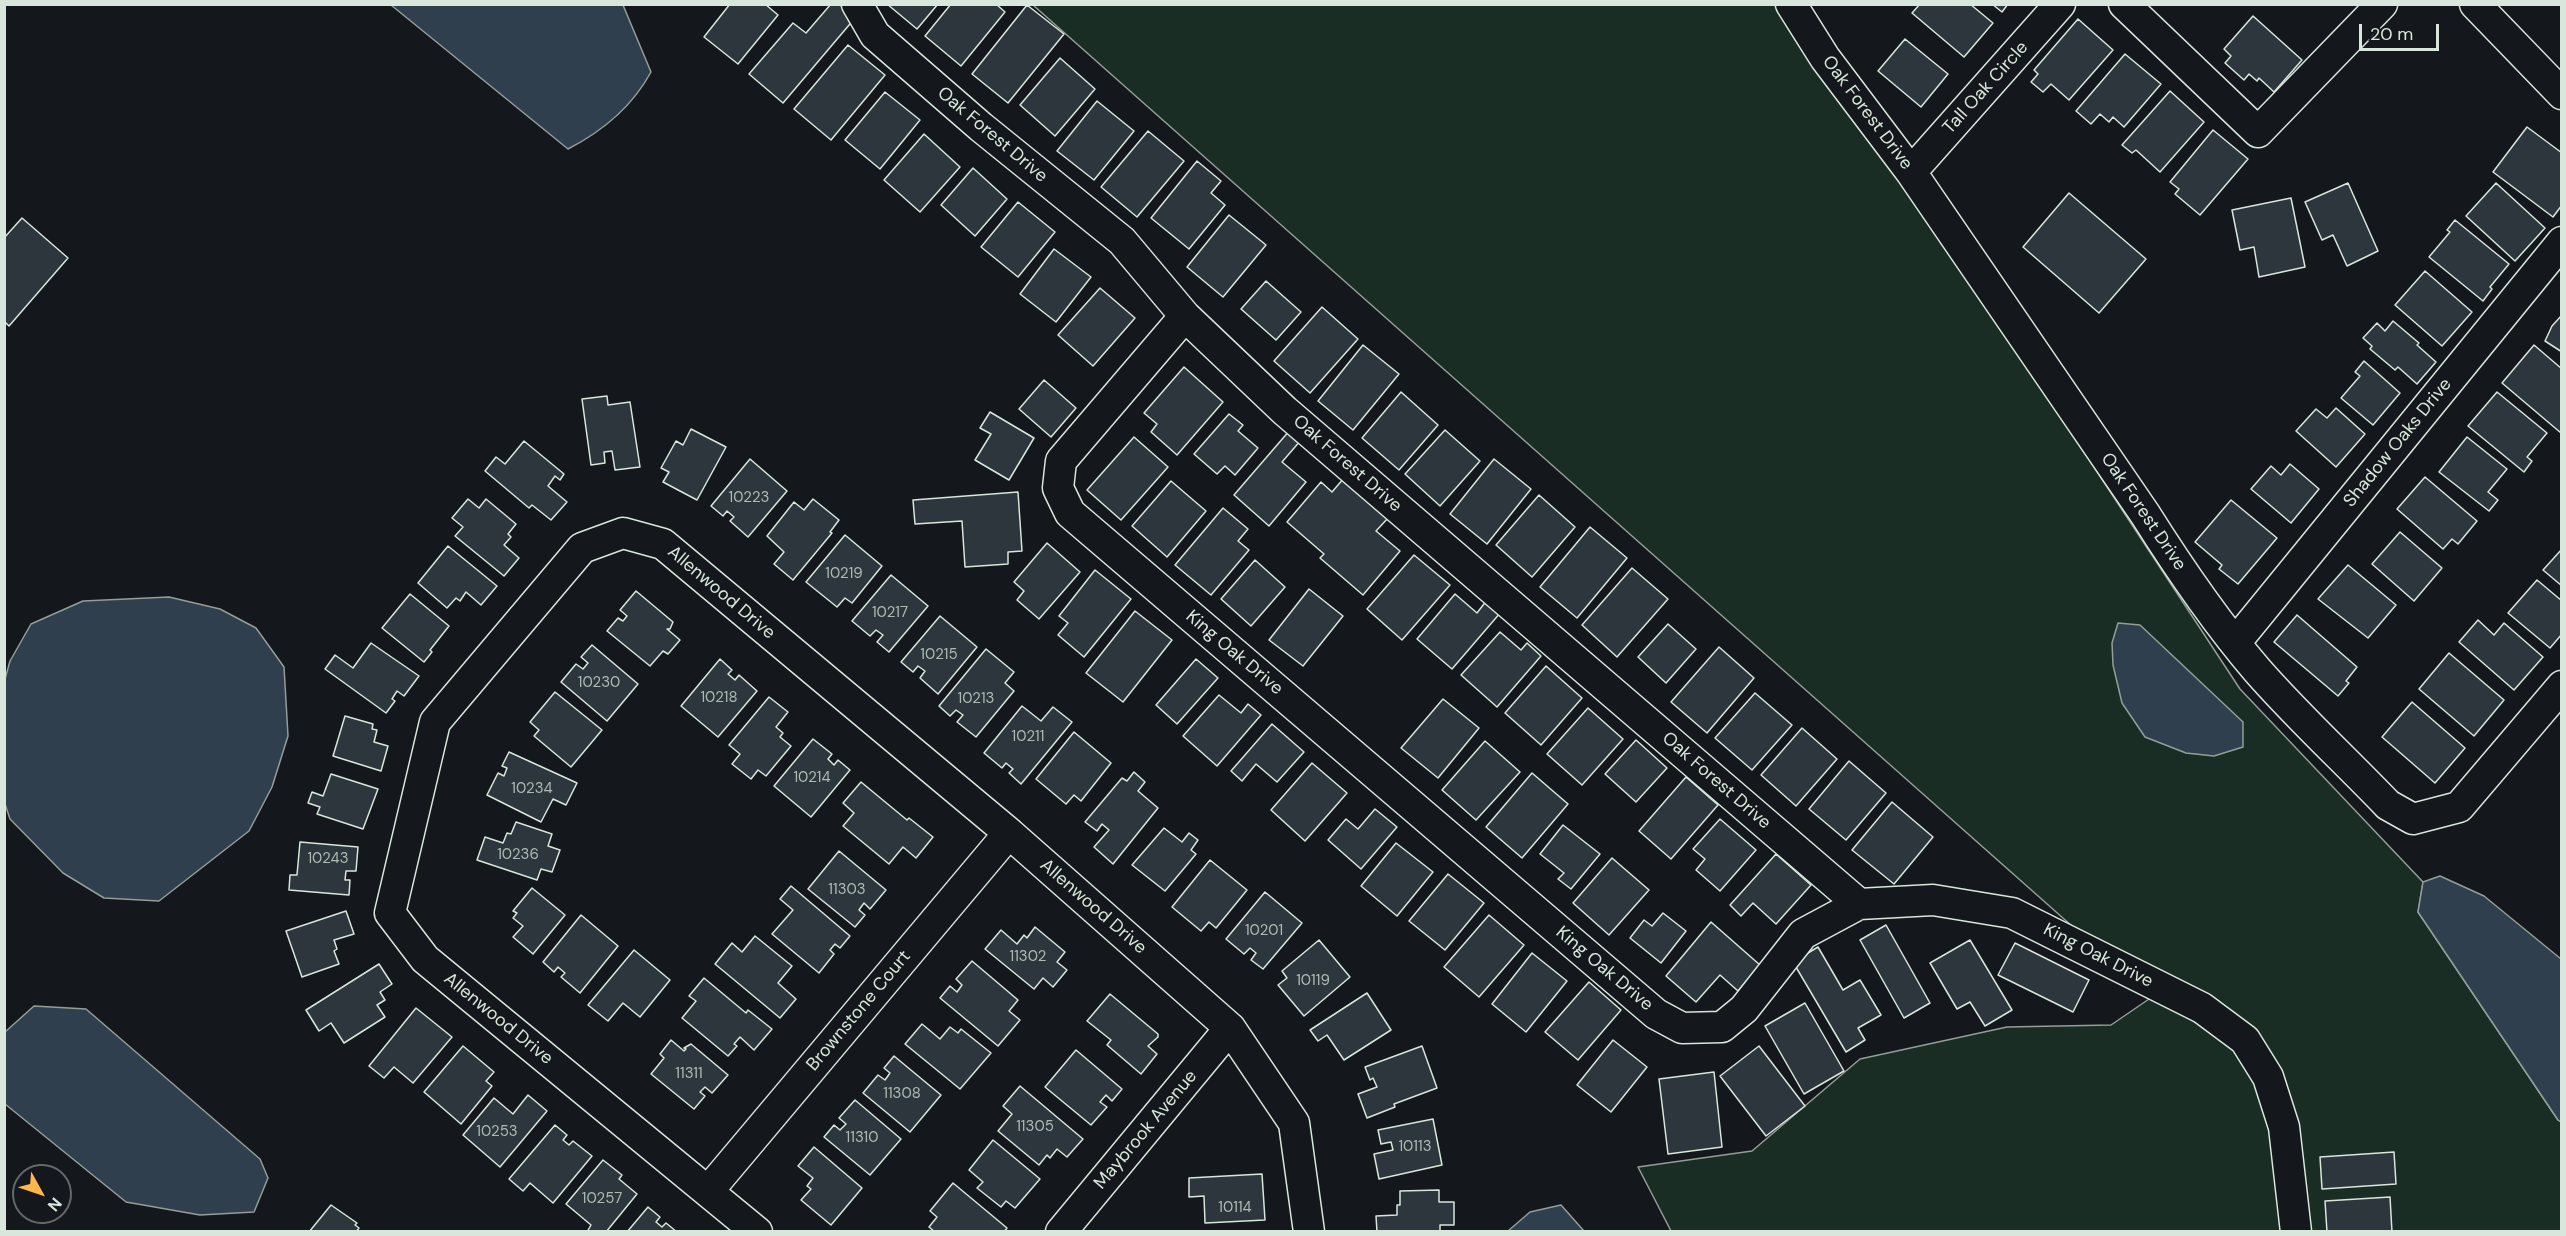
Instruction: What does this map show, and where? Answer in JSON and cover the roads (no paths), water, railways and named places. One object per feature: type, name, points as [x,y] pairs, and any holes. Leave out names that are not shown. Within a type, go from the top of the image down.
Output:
[{"type":"street","name":"Oak Forest Drive","points":[[857,4],[876,35],[981,127],[1122,241],[1185,316],[1285,411],[1859,904]]},
{"type":"street","name":"Oak Forest Drive","points":[[1791,4],[1825,58],[1911,172],[2145,514],[2176,564],[2259,673],[2388,805],[2413,819],[2459,807],[2562,686]]},
{"type":"street","name":"Tall Oak Circle","points":[[1911,172],[2060,4]]},
{"type":"street","points":[[2124,4],[2258,132],[2382,4]]},
{"type":"street","points":[[2475,4],[2562,94]]},
{"type":"street","name":"Shadow Oaks Drive","points":[[2235,643],[2562,242]]},
{"type":"street","name":"King Oak Drive","points":[[1185,316],[1061,461],[1058,488],[1070,513],[1656,1014],[1682,1028],[1722,1026],[1744,1009],[1803,934],[1859,904],[1933,900],[2012,913],[2202,1008],[2245,1040],[2268,1077],[2284,1127],[2296,1232]]},
{"type":"street","name":"Allenwood Drive","points":[[757,1232],[709,1190],[425,959],[390,913],[435,722],[582,548],[623,533],[663,544],[1009,833],[1230,1028],[1293,1123],[1309,1232]]},
{"type":"street","name":"Brownstone Court","points":[[709,1190],[1009,833]]},
{"type":"street","name":"Maybrook Avenue","points":[[1061,1232],[1230,1028]]},
{"type":"water","points":[[391,5],[623,5],[651,72],[635,96],[616,117],[568,149]]},
{"type":"water","points":[[169,597],[220,609],[256,628],[284,667],[288,736],[272,787],[249,831],[159,901],[104,898],[63,873],[10,819],[4,801],[5,679],[10,661],[31,624],[83,601]]},
{"type":"water","points":[[2118,623],[2140,625],[2243,722],[2243,747],[2214,756],[2186,753],[2145,737],[2122,703],[2113,665],[2112,643]]},
{"type":"water","points":[[2440,876],[2484,896],[2561,959],[2561,1122],[2418,912],[2423,882]]},
{"type":"water","points":[[34,1006],[86,1009],[260,1159],[268,1178],[254,1212],[200,1215],[126,1202],[5,1104],[5,1032]]},
{"type":"water","points":[[1561,1205],[1584,1231],[1508,1231],[1530,1212]]}]
